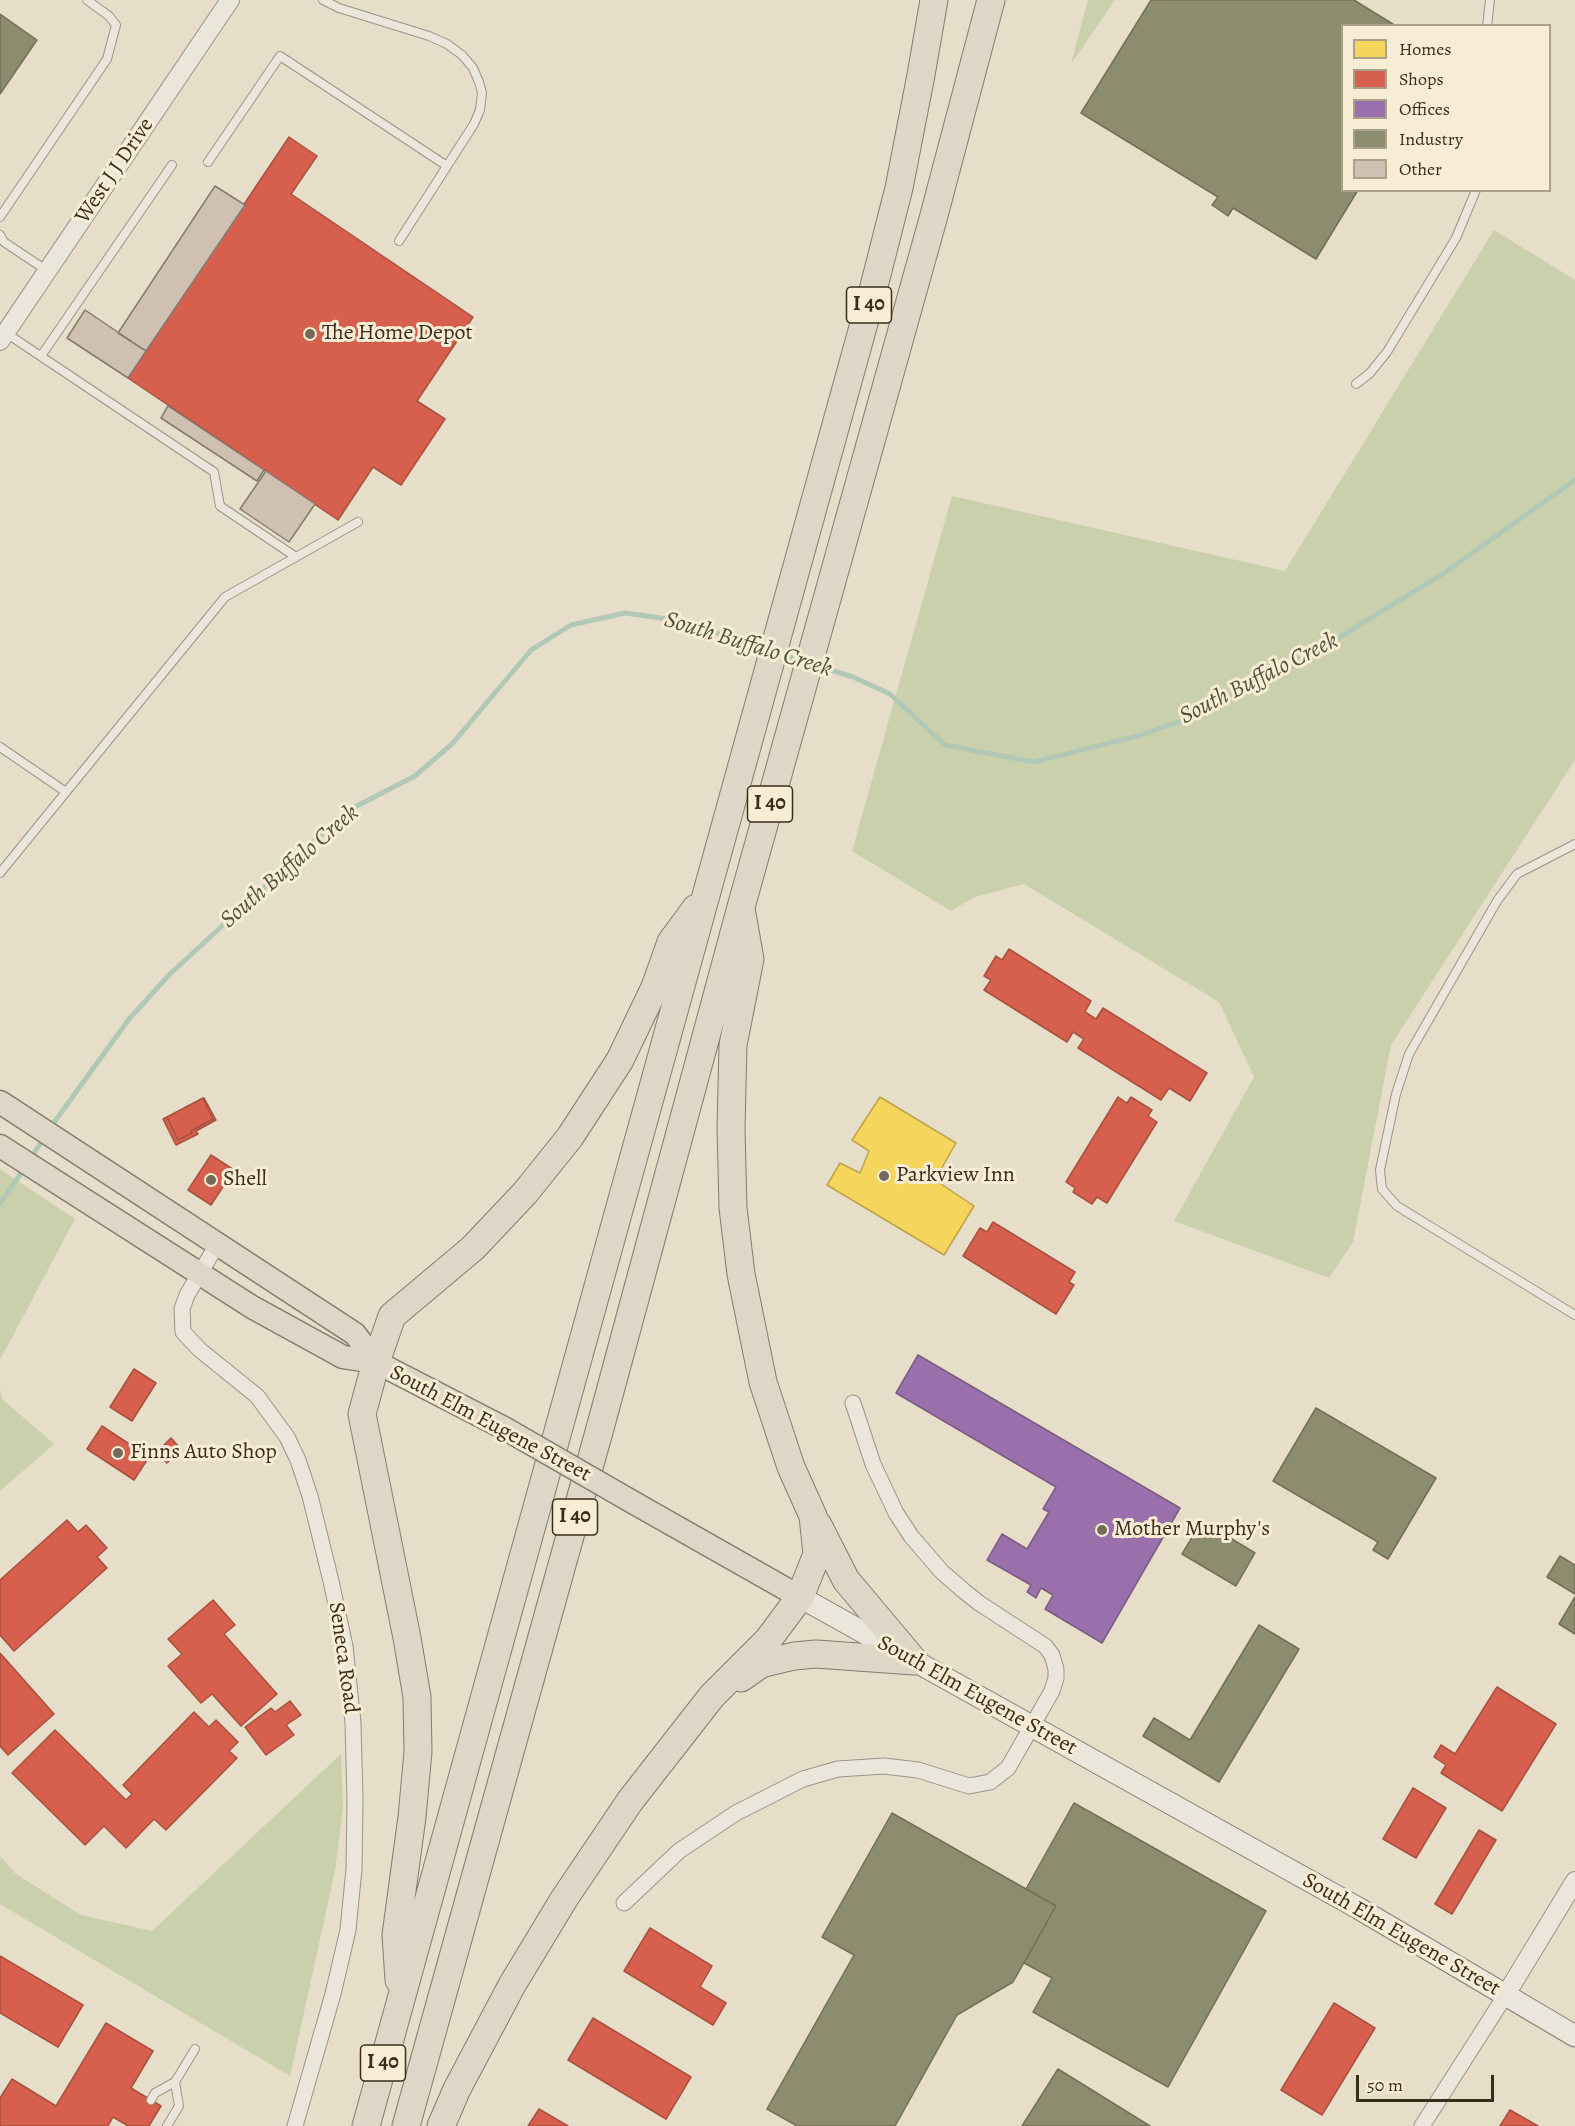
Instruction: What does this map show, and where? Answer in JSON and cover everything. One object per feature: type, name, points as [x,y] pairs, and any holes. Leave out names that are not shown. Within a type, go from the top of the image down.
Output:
[{"type":"highway","name":"I 40","points":[[366,2126],[784,606],[871,298],[899,188],[934,0]]},
{"type":"highway","name":"I 40","points":[[406,2126],[608,1398],[741,907],[933,219],[991,0]]},
{"type":"highway","points":[[981,36],[1003,0]]},
{"type":"highway","points":[[401,2000],[396,1935],[412,1817],[418,1752],[417,1697],[362,1414],[376,1362],[392,1316],[472,1248],[525,1193],[595,1102],[634,1034],[655,987],[670,942],[704,897]]},
{"type":"highway","points":[[741,907],[750,959],[733,1045],[731,1128],[733,1208],[741,1274],[763,1382],[791,1467],[846,1580],[914,1661]]},
{"type":"highway","points":[[441,2126],[457,2089],[512,1985],[564,1899],[630,1801],[712,1696],[768,1640],[800,1597],[817,1554],[813,1516]]},
{"type":"highway","points":[[712,1696],[761,1664],[794,1656],[816,1653],[914,1661]]},
{"type":"main road","name":"South Elm Eugene Street","points":[[6,1106],[355,1334],[376,1362]]},
{"type":"main road","name":"South Elm Eugene Street","points":[[0,1146],[252,1307],[343,1357],[376,1362],[504,1428],[1033,1728],[1359,1908],[1575,2036]]},
{"type":"street","name":"West J J Drive","points":[[3,337],[230,0]]},
{"type":"street","name":"Seneca Road","points":[[218,1243],[187,1295],[182,1309],[183,1332],[200,1350],[256,1396],[287,1437],[298,1460],[310,1496],[345,1646],[353,1724],[354,1869],[345,1941],[333,1994],[296,2126]]},
{"type":"street","points":[[624,1903],[679,1851],[736,1814],[803,1779],[838,1769],[884,1766],[918,1770],[969,1786],[990,1782],[1008,1768],[1033,1728],[1052,1691],[1056,1678],[1052,1655],[1045,1646],[979,1603],[942,1572],[926,1555],[896,1513],[873,1464],[853,1403]]},
{"type":"street","points":[[1422,2126],[1575,1881]]},
{"type":"lane","points":[[0,217],[107,59],[116,25],[109,15],[87,0]]},
{"type":"lane","points":[[322,0],[339,8],[429,36],[447,44],[474,68],[482,93],[480,110],[474,124],[399,241]]},
{"type":"lane","points":[[1487,24],[1490,0]]},
{"type":"lane","points":[[208,162],[280,56],[447,166]]},
{"type":"lane","points":[[41,357],[172,165]]},
{"type":"lane","points":[[1356,384],[1370,373],[1392,342],[1456,238],[1475,192]]},
{"type":"lane","points":[[0,235],[4,242],[47,271]]},
{"type":"lane","points":[[3,337],[41,357],[214,472],[220,506],[296,557]]},
{"type":"lane","points":[[0,873],[225,597],[358,522]]},
{"type":"lane","points":[[0,747],[66,792]]},
{"type":"lane","points":[[1575,844],[1517,874],[1497,901],[1409,1054],[1396,1094],[1380,1170],[1382,1189],[1397,1206],[1575,1315]]},
{"type":"lane","points":[[151,2100],[155,2093],[175,2082],[195,2049]]},
{"type":"lane","points":[[167,2126],[179,2106],[175,2082]]},
{"type":"green space","points":[[1088,0],[1115,0],[1071,64]]},
{"type":"green space","points":[[1494,230],[1575,280],[1575,760],[1391,1045],[1353,1242],[1329,1278],[1174,1221],[1254,1077],[1219,1002],[1024,884],[975,897],[951,911],[852,851],[952,496],[1285,571]]},
{"type":"green space","points":[[0,1169],[75,1219],[0,1360]]},
{"type":"green space","points":[[0,1390],[2,1399],[54,1444],[0,1491]]},
{"type":"green space","points":[[341,1754],[343,1808],[335,1871],[290,2076],[0,1904],[0,1856],[16,1874],[81,1915],[152,1931]]},
{"type":"building: Homes","name":"Parkview Inn","points":[[880,1097],[956,1143],[935,1180],[974,1206],[944,1255],[827,1185],[840,1163],[860,1173],[869,1151],[852,1140]]},
{"type":"building: Shops","name":"The Home Depot","points":[[289,137],[317,156],[291,194],[473,317],[417,401],[445,419],[401,485],[373,467],[338,520],[128,378]]},
{"type":"building: Shops","points":[[1009,949],[1091,1001],[1085,1012],[1096,1019],[1103,1008],[1207,1073],[1190,1101],[1169,1088],[1161,1100],[1078,1048],[1084,1039],[1073,1032],[1067,1042],[984,990],[991,980],[984,976],[996,956],[1002,960]]},
{"type":"building: Shops","points":[[1118,1097],[1127,1103],[1131,1097],[1152,1110],[1148,1116],[1157,1122],[1107,1203],[1097,1197],[1092,1204],[1073,1192],[1075,1188],[1066,1182]]},
{"type":"building: Shops","points":[[203,1098],[213,1119],[178,1140],[167,1117]]},
{"type":"building: Shops","points":[[203,1098],[216,1120],[196,1131],[198,1134],[176,1145],[163,1119],[167,1117],[178,1140],[192,1133],[191,1131],[213,1119]]},
{"type":"building: Shops","name":"Shell","points":[[211,1155],[234,1170],[211,1205],[188,1190]]},
{"type":"building: Shops","points":[[993,1222],[1075,1272],[1069,1282],[1074,1285],[1056,1314],[963,1256],[980,1228],[987,1232]]},
{"type":"building: Shops","points":[[134,1369],[156,1383],[132,1421],[110,1407]]},
{"type":"building: Shops","name":"Finns Auto Shop","points":[[102,1426],[149,1457],[134,1480],[87,1449]]},
{"type":"building: Shops","points":[[171,1438],[181,1449],[167,1463],[156,1453]]},
{"type":"building: Shops","points":[[67,1520],[78,1532],[86,1525],[107,1548],[97,1557],[107,1568],[14,1651],[0,1635],[0,1580]]},
{"type":"building: Shops","points":[[213,1600],[235,1625],[224,1634],[277,1694],[241,1726],[212,1694],[201,1703],[168,1666],[182,1654],[168,1639]]},
{"type":"building: Shops","points":[[0,1653],[54,1714],[8,1755],[0,1746]]},
{"type":"building: Shops","points":[[1497,1687],[1556,1724],[1502,1811],[1441,1773],[1446,1765],[1434,1757],[1441,1745],[1455,1754]]},
{"type":"building: Shops","points":[[290,1701],[301,1715],[286,1725],[294,1735],[266,1755],[245,1727],[271,1708],[275,1712]]},
{"type":"building: Shops","points":[[194,1712],[209,1727],[216,1720],[238,1742],[229,1751],[237,1758],[166,1830],[154,1819],[126,1848],[104,1826],[85,1845],[12,1773],[55,1730],[126,1800],[132,1794],[123,1785]]},
{"type":"building: Shops","points":[[1413,1788],[1446,1808],[1416,1858],[1383,1839]]},
{"type":"building: Shops","points":[[1479,1830],[1496,1840],[1452,1914],[1435,1904]]},
{"type":"building: Shops","points":[[650,1928],[712,1966],[700,1987],[726,2003],[713,2025],[624,1971]]},
{"type":"building: Shops","points":[[0,1956],[83,2005],[58,2047],[0,2013]]},
{"type":"building: Shops","points":[[1334,2003],[1375,2028],[1322,2115],[1281,2090]]},
{"type":"building: Shops","points":[[593,2018],[691,2077],[666,2119],[568,2060]]},
{"type":"building: Shops","points":[[106,2023],[153,2051],[131,2088],[161,2106],[149,2126],[128,2126],[113,2117],[108,2126],[0,2126],[0,2098],[12,2079],[56,2106]]},
{"type":"building: Shops","points":[[539,2109],[568,2126],[528,2126]]},
{"type":"building: Shops","points":[[1510,2110],[1538,2126],[1500,2126]]},
{"type":"building: Offices","points":[[918,1355],[1180,1508],[1102,1643],[1045,1609],[1053,1595],[1041,1588],[1036,1598],[1027,1592],[1031,1585],[987,1560],[1002,1534],[1027,1549],[1049,1512],[1043,1509],[1056,1487],[896,1393]]},
{"type":"building: Industry","points":[[1151,0],[1354,0],[1393,24],[1341,24],[1341,192],[1357,192],[1316,259],[1233,208],[1228,216],[1212,205],[1218,197],[1081,113]]},
{"type":"building: Industry","points":[[0,14],[37,40],[0,94]]},
{"type":"building: Industry","points":[[1316,1408],[1436,1478],[1388,1559],[1373,1550],[1378,1542],[1273,1481]]},
{"type":"building: Industry","points":[[1202,1521],[1255,1553],[1236,1586],[1182,1554]]},
{"type":"building: Industry","points":[[1560,1556],[1575,1565],[1575,1594],[1547,1577]]},
{"type":"building: Industry","points":[[1575,1597],[1575,1634],[1559,1624]]},
{"type":"building: Industry","points":[[1259,1625],[1299,1649],[1219,1782],[1143,1736],[1154,1718],[1190,1740]]},
{"type":"building: Industry","points":[[1074,1803],[1266,1911],[1168,2087],[1033,2012],[1052,1978],[1024,1963],[1056,1906],[1026,1889]]},
{"type":"building: Industry","points":[[892,1813],[1056,1906],[1013,1982],[957,2015],[895,2126],[797,2126],[767,2109],[854,1955],[822,1937]]},
{"type":"building: Industry","points":[[1058,2069],[1150,2126],[1022,2126]]},
{"type":"building: Other","points":[[215,186],[245,205],[146,351],[118,333]]},
{"type":"building: Other","points":[[85,310],[146,351],[128,378],[67,338]]},
{"type":"building: Other","points":[[168,406],[264,470],[257,481],[161,418]]},
{"type":"building: Other","points":[[266,471],[315,504],[289,542],[240,509]]},
{"type":"waterway","name":"South Buffalo Creek","points":[[815,665],[853,677],[890,694],[945,745],[1034,762],[1141,735],[1201,714],[1301,661],[1444,573],[1575,480]]},
{"type":"waterway","name":"South Buffalo Creek","points":[[50,1128],[129,1019],[170,974],[347,811],[415,776],[453,743],[531,650],[571,625],[625,613],[682,621],[766,650]]},
{"type":"waterway","name":"South Buffalo Creek","points":[[781,654],[800,661]]},
{"type":"waterway","name":"South Buffalo Creek","points":[[31,1158],[44,1138]]},
{"type":"waterway","name":"South Buffalo Creek","points":[[0,1203],[24,1169]]},
{"type":"place","name":"The Home Depot","points":[[310,334]]},
{"type":"place","name":"Parkview Inn","points":[[884,1176]]},
{"type":"place","name":"Shell","points":[[211,1180]]},
{"type":"place","name":"Finns Auto Shop","points":[[118,1453]]},
{"type":"place","name":"Mother Murphy's","points":[[1102,1530]]}]
